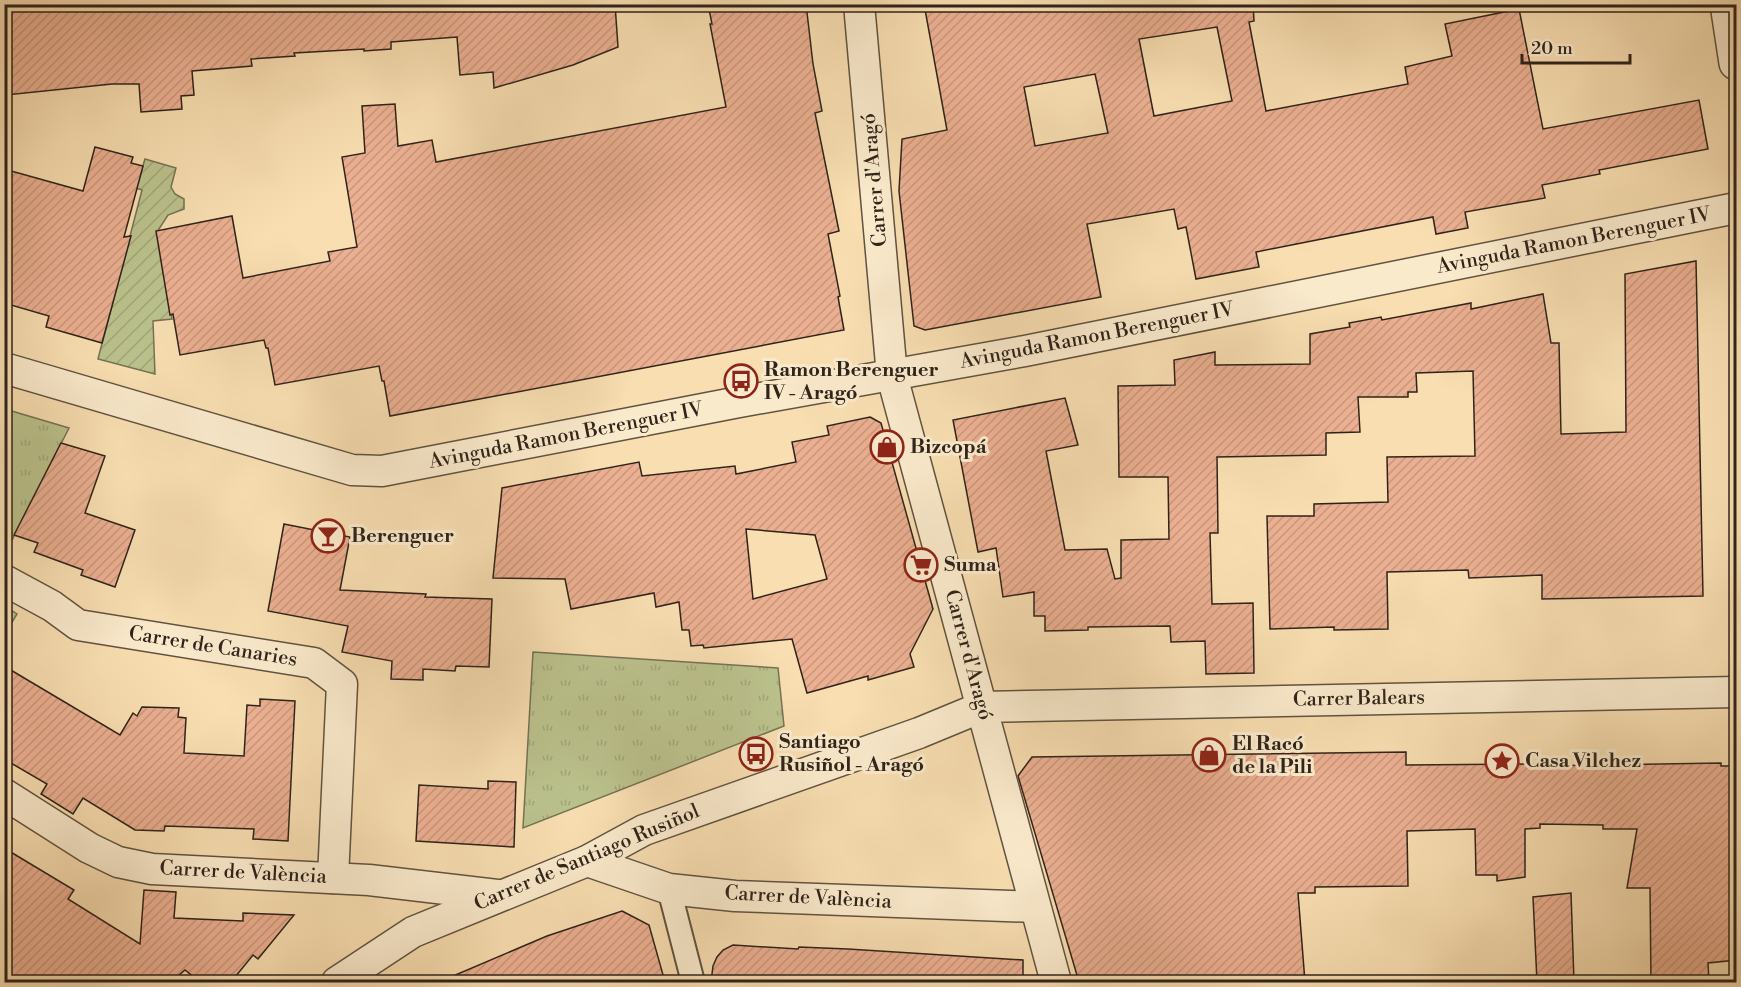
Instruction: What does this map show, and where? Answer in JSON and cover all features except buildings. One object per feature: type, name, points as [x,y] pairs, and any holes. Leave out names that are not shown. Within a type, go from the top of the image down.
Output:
[{"type":"street","name":"Carrer d'Aragó","points":[[859,4],[892,376],[1056,982]]},
{"type":"street","points":[[1727,4],[1737,63]]},
{"type":"street","name":"Avinguda Ramon Berenguer IV","points":[[4,368],[352,470],[381,471],[739,402],[892,376],[1737,208]]},
{"type":"street","name":"Carrer de Canaries","points":[[4,580],[52,606],[78,624],[314,663],[342,684],[333,878]]},
{"type":"street","name":"Carrer Balears","points":[[982,707],[1737,692]]},
{"type":"street","name":"Carrer de Santiago Rusiñol","points":[[337,982],[414,932],[587,861],[644,830],[919,733],[982,707]]},
{"type":"street","name":"Carrer de València","points":[[4,794],[89,848],[118,862],[152,869],[369,880],[501,896]]},
{"type":"street","name":"Carrer de València","points":[[587,861],[669,889],[735,896],[1035,907]]},
{"type":"street","points":[[669,889],[693,982]]},
{"type":"green space","points":[[145,159],[176,168],[171,187],[175,194],[184,199],[184,209],[168,215],[157,232],[172,319],[153,321],[155,374],[98,359],[142,190],[136,188]]},
{"type":"green space","points":[[5,409],[69,428],[5,554]]},
{"type":"green space","points":[[5,606],[17,614],[5,634]]},
{"type":"green space","points":[[533,652],[778,668],[784,726],[523,828]]},
{"type":"place","name":"Ramon Berenguer IV - Aragó","points":[[741,381]]},
{"type":"place","name":"Bizcopá","points":[[887,447]]},
{"type":"place","name":"Berenguer","points":[[328,536]]},
{"type":"place","name":"Suma","points":[[921,565]]},
{"type":"place","name":"Santiago Rusiñol - Aragó","points":[[756,754]]},
{"type":"place","name":"El Racó de la Pili","points":[[1209,755]]},
{"type":"place","name":"Casa Vilchez","points":[[1502,761]]}]
